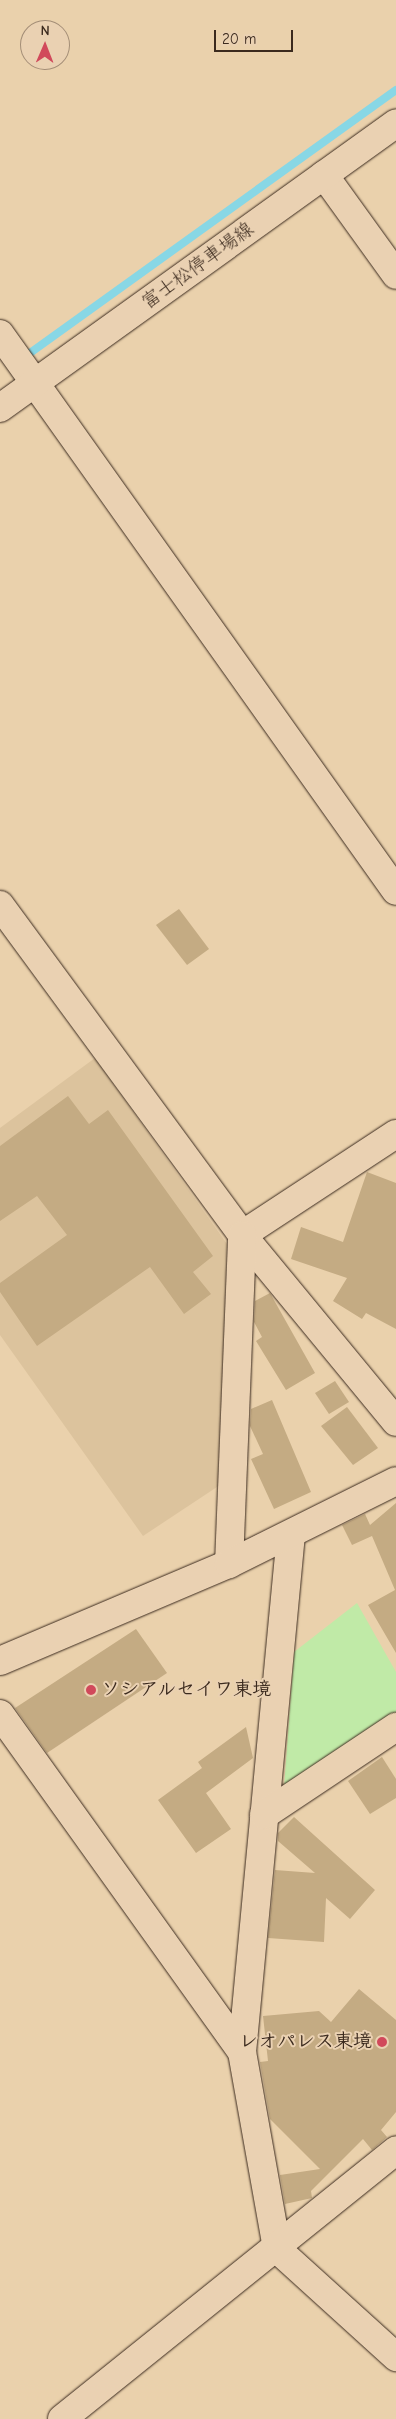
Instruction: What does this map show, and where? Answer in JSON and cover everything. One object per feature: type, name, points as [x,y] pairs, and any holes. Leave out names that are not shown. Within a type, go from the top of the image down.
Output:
[{"type":"street","name":"富士松停車場線","points":[[0,408],[396,123]]},
{"type":"street","points":[[324,175],[396,275]]},
{"type":"street","points":[[0,334],[396,891]]},
{"type":"street","points":[[0,905],[242,1235],[396,1422]]},
{"type":"street","points":[[242,1235],[396,1134]]},
{"type":"street","points":[[229,1564],[242,1235]]},
{"type":"street","points":[[0,1661],[229,1564],[396,1481]]},
{"type":"street","points":[[291,1534],[242,2052],[277,2249],[396,2357]]},
{"type":"street","points":[[0,1714],[242,2052]]},
{"type":"street","points":[[264,1816],[396,1728]]},
{"type":"street","points":[[62,2419],[277,2249],[396,2150]]},
{"type":"shaded area","points":[[95,1058],[227,1244],[220,1485],[143,1536],[0,1335],[0,1128]]},
{"type":"green space","points":[[357,1603],[396,1672],[396,1715],[284,1788],[294,1652]]},
{"type":"building","points":[[179,909],[209,949],[187,965],[156,925]]},
{"type":"building","points":[[68,1096],[89,1124],[108,1110],[213,1256],[193,1272],[211,1294],[184,1314],[150,1267],[37,1346],[0,1292],[0,1283],[67,1235],[37,1196],[0,1221],[0,1146]]},
{"type":"building","points":[[367,1172],[396,1183],[396,1329],[366,1313],[362,1319],[333,1301],[347,1278],[291,1259],[301,1227],[343,1242]]},
{"type":"building","points":[[270,1293],[315,1373],[286,1390],[256,1341],[262,1337],[254,1322],[255,1301]]},
{"type":"building","points":[[335,1381],[349,1402],[329,1414],[315,1393]]},
{"type":"building","points":[[272,1400],[311,1492],[274,1509],[251,1459],[263,1454],[250,1426],[251,1409]]},
{"type":"building","points":[[347,1407],[378,1448],[353,1465],[321,1426]]},
{"type":"building","points":[[396,1503],[396,1653],[368,1605],[395,1590],[372,1536],[352,1545],[342,1525],[365,1514],[370,1525]]},
{"type":"building","name":"ソシアルセイワ東境","points":[[136,1629],[167,1673],[47,1753],[15,1708]]},
{"type":"building","points":[[246,1727],[253,1758],[206,1793],[231,1829],[196,1853],[158,1800],[202,1768],[198,1762]]},
{"type":"building","points":[[382,1757],[396,1779],[396,1798],[370,1814],[348,1781]]},
{"type":"building","points":[[294,1817],[375,1890],[350,1919],[326,1898],[324,1942],[268,1938],[275,1870],[315,1873],[278,1841],[278,1833]]},
{"type":"building","points":[[359,1989],[396,2020],[396,2112],[381,2130],[387,2137],[372,2150],[363,2139],[311,2191],[312,2198],[285,2204],[280,2175],[320,2169],[270,2119],[260,2062],[268,2061],[263,2016],[319,2011],[331,2022]]},
{"type":"waterway","points":[[30,353],[396,90]]},
{"type":"place","name":"ソシアルセイワ東境","points":[[91,1690]]},
{"type":"place","name":"レオパレス東境","points":[[382,2042]]}]
